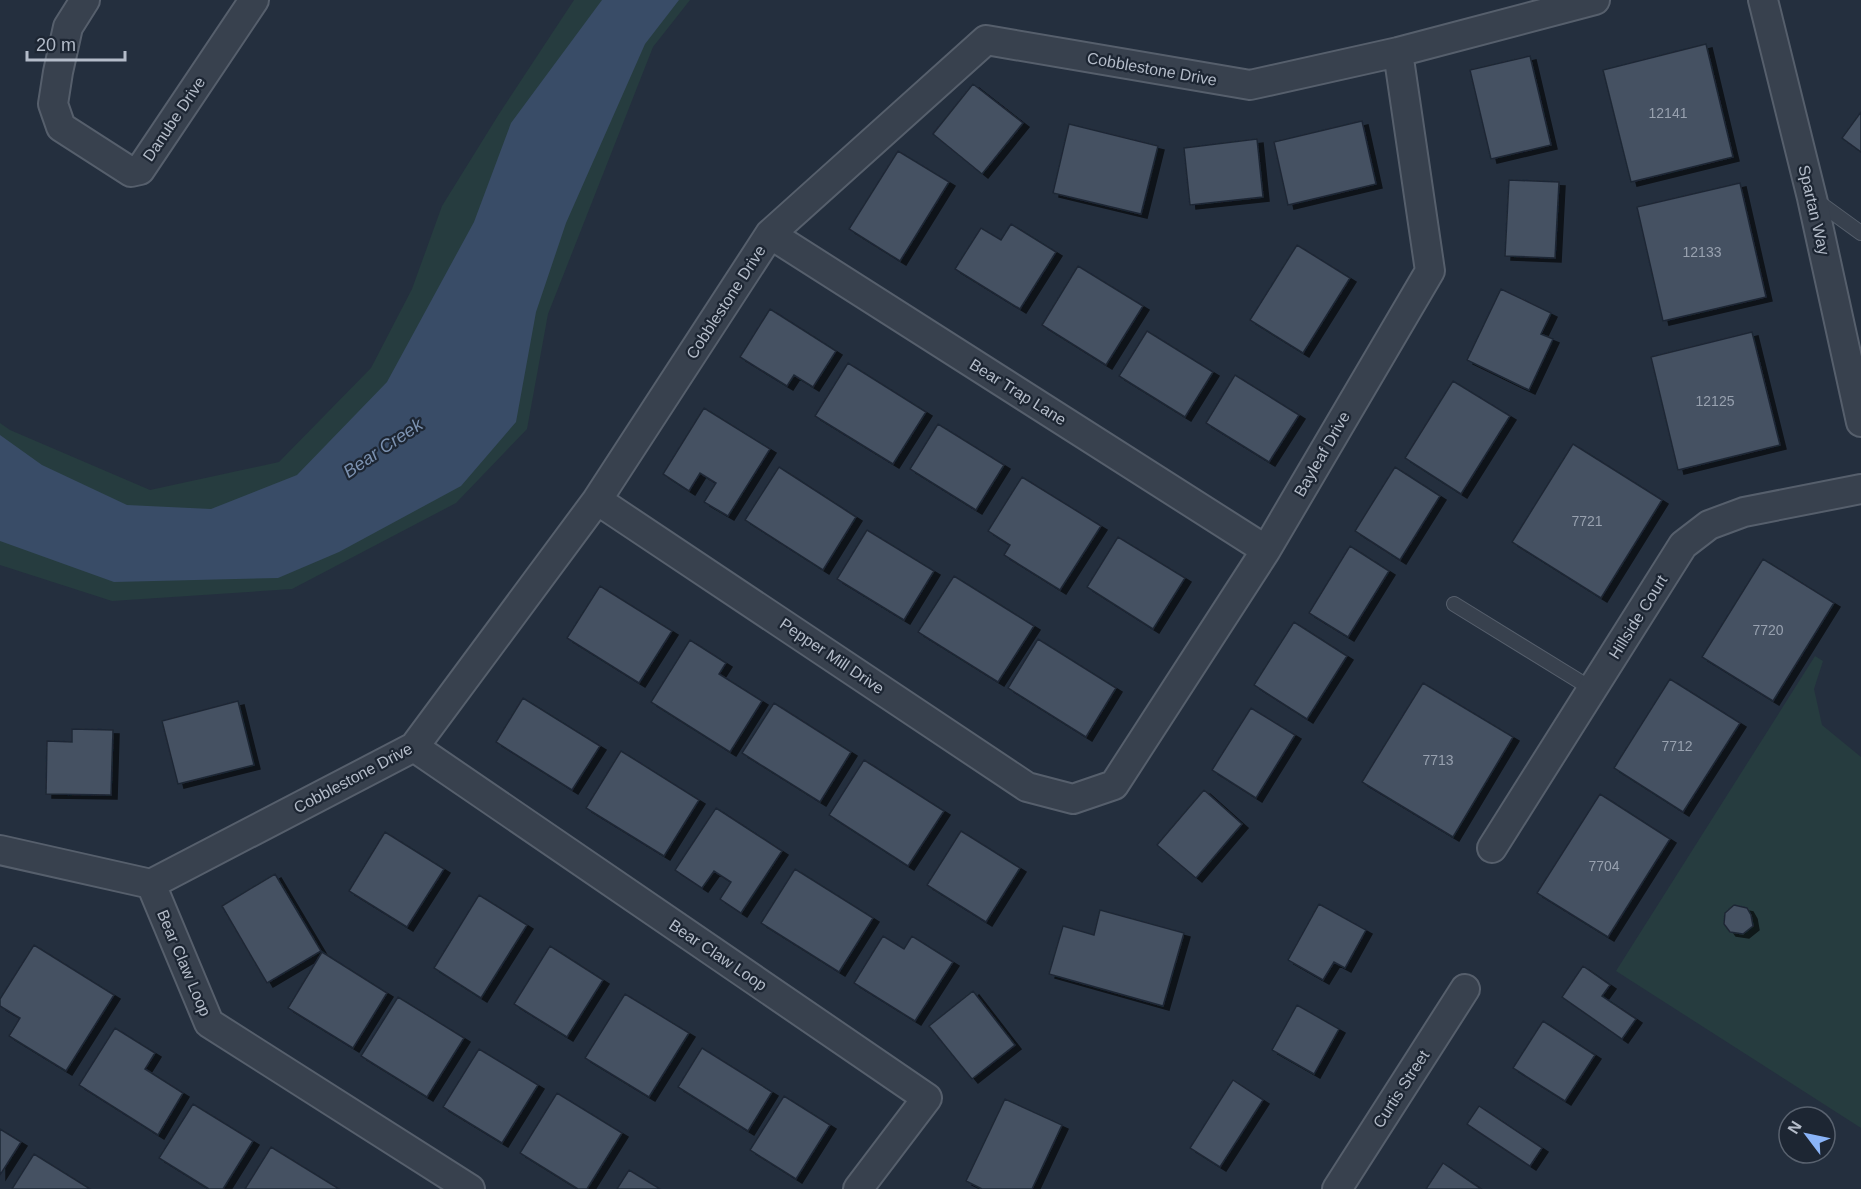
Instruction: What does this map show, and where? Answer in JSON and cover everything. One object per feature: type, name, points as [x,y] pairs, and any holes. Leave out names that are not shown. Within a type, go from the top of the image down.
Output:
[{"type":"street","name":"Danube Drive","points":[[85,0],[68,27],[53,104],[61,127],[131,171],[140,170],[255,0]]},
{"type":"street","name":"Cobblestone Drive","points":[[151,884],[414,747],[597,500],[770,234],[986,40],[1250,85],[1398,52],[1595,0]]},
{"type":"street","name":"Spartan Way","points":[[1763,0],[1812,198],[1861,422]]},
{"type":"street","name":"Bayleaf Drive","points":[[1073,800],[1114,785],[1266,550],[1430,271],[1398,52]]},
{"type":"street","name":"Bear Trap Lane","points":[[770,234],[1266,550]]},
{"type":"street","name":"Hillside Court","points":[[1492,848],[1683,545],[1709,525],[1744,512],[1861,489]]},
{"type":"street","name":"Pepper Mill Drive","points":[[597,500],[1027,786],[1073,800]]},
{"type":"street","name":"Bear Claw Loop","points":[[414,747],[927,1098],[858,1189]]},
{"type":"street","points":[[0,850],[151,884]]},
{"type":"street","name":"Bear Claw Loop","points":[[151,884],[209,1023],[470,1189]]},
{"type":"street","name":"Curtis Street","points":[[1337,1189],[1465,989]]},
{"type":"lane","points":[[1812,198],[1861,233]]},
{"type":"lane","points":[[1454,604],[1592,689]]},
{"type":"green space","points":[[574,0],[690,0],[653,47],[548,314],[527,429],[456,503],[292,589],[112,601],[0,565],[0,423],[10,430],[150,490],[279,462],[371,368],[412,289],[442,206]]},
{"type":"green space","points":[[1815,656],[1823,661],[1814,689],[1822,725],[1861,757],[1861,1128],[1837,1113],[1837,1105],[1825,1105],[1616,971]]},
{"type":"water","name":"Bear Creek","points":[[602,0],[679,0],[645,44],[566,223],[536,312],[516,422],[461,486],[339,552],[278,578],[114,582],[0,541],[0,435],[42,465],[127,505],[211,509],[297,475],[387,382],[474,222],[511,123]]},
{"type":"building","points":[[1706,44],[1733,157],[1631,182],[1603,70]]},
{"type":"building","points":[[1530,56],[1551,145],[1491,159],[1470,70]]},
{"type":"building","points":[[973,84],[1023,123],[982,174],[933,134]]},
{"type":"building","points":[[1861,112],[1861,152],[1842,138]]},
{"type":"building","points":[[1362,121],[1376,184],[1288,205],[1274,142]]},
{"type":"building","points":[[1069,124],[1158,146],[1141,214],[1053,193]]},
{"type":"building","points":[[1257,139],[1263,197],[1190,205],[1184,148]]},
{"type":"building","points":[[898,151],[949,182],[900,261],[849,229]]},
{"type":"building","points":[[1509,180],[1559,182],[1555,258],[1505,256]]},
{"type":"building","points":[[1740,183],[1766,297],[1663,321],[1637,207]]},
{"type":"building","points":[[1011,224],[1056,252],[1020,309],[955,269],[981,228],[1001,240]]},
{"type":"building","points":[[1297,245],[1350,278],[1303,353],[1250,320]]},
{"type":"building","points":[[1078,266],[1143,306],[1106,365],[1042,325]]},
{"type":"building","points":[[1501,289],[1551,313],[1541,334],[1553,339],[1529,390],[1467,360]]},
{"type":"building","points":[[770,309],[836,351],[813,387],[794,375],[787,386],[740,357]]},
{"type":"building","points":[[1147,331],[1213,372],[1185,417],[1119,376]]},
{"type":"building","points":[[1752,332],[1780,445],[1678,470],[1651,357]]},
{"type":"building","points":[[848,363],[926,412],[893,464],[815,416]]},
{"type":"building","points":[[1235,375],[1299,415],[1269,462],[1206,423]]},
{"type":"building","points":[[1453,381],[1510,416],[1461,494],[1405,458]]},
{"type":"building","points":[[704,408],[770,449],[728,516],[704,502],[716,483],[700,473],[689,491],[663,474]]},
{"type":"building","points":[[938,424],[1004,465],[976,510],[910,469]]},
{"type":"building","points":[[1573,444],[1662,500],[1601,598],[1512,542]]},
{"type":"building","points":[[779,467],[856,517],[823,570],[745,520]]},
{"type":"building","points":[[1395,467],[1440,496],[1400,560],[1355,531]]},
{"type":"building","points":[[1022,477],[1101,526],[1060,590],[1004,555],[1010,545],[988,531]]},
{"type":"building","points":[[867,530],[934,571],[904,620],[837,579]]},
{"type":"building","points":[[1118,537],[1185,578],[1153,629],[1087,587]]},
{"type":"building","points":[[1350,546],[1389,571],[1348,637],[1309,613]]},
{"type":"building","points":[[1763,559],[1834,603],[1773,701],[1702,657]]},
{"type":"building","points":[[954,576],[1034,626],[998,682],[918,632]]},
{"type":"building","points":[[600,586],[672,631],[639,683],[567,638]]},
{"type":"building","points":[[1294,622],[1347,656],[1307,719],[1254,685]]},
{"type":"building","points":[[1038,639],[1116,688],[1086,737],[1008,688]]},
{"type":"building","points":[[690,640],[726,663],[719,674],[762,701],[730,752],[651,702]]},
{"type":"building","points":[[1670,679],[1740,723],[1683,812],[1614,768]]},
{"type":"building","points":[[1423,683],[1513,737],[1453,837],[1362,782]]},
{"type":"building","points":[[523,698],[600,746],[572,790],[496,742]]},
{"type":"building","points":[[238,701],[254,765],[178,784],[162,721]]},
{"type":"building","points":[[774,703],[851,752],[820,802],[742,753]]},
{"type":"building","points":[[1251,708],[1295,735],[1256,798],[1212,770]]},
{"type":"building","points":[[72,729],[113,730],[111,795],[46,794],[47,741],[72,742]]},
{"type":"building","points":[[621,751],[699,800],[664,856],[586,808]]},
{"type":"building","points":[[864,760],[944,811],[908,866],[829,815]]},
{"type":"building","points":[[1204,790],[1242,824],[1196,878],[1157,845]]},
{"type":"building","points":[[1600,794],[1670,839],[1608,937],[1537,893]]},
{"type":"building","points":[[716,808],[782,851],[741,913],[720,899],[731,882],[714,871],[702,888],[675,870]]},
{"type":"building","points":[[961,831],[1020,868],[986,922],[927,885]]},
{"type":"building","points":[[385,832],[444,869],[407,927],[349,891]]},
{"type":"building","points":[[795,869],[873,918],[839,972],[761,923]]},
{"type":"building","points":[[275,874],[321,951],[267,983],[222,906]]},
{"type":"building","points":[[479,895],[527,925],[481,998],[434,968]]},
{"type":"building","points":[[1319,904],[1366,930],[1345,968],[1334,962],[1323,980],[1288,960]]},
{"type":"building","points":[[1734,905],[1747,908],[1751,915],[1753,926],[1743,934],[1730,932],[1724,924],[1725,913]]},
{"type":"building","points":[[1100,910],[1184,933],[1163,1006],[1049,974],[1063,926],[1094,935]]},
{"type":"building","points":[[883,936],[904,949],[912,936],[953,962],[915,1021],[854,983]]},
{"type":"building","points":[[34,945],[114,995],[66,1071],[9,1036],[20,1018],[0,1006],[0,999]]},
{"type":"building","points":[[550,946],[603,980],[567,1037],[514,1004]]},
{"type":"building","points":[[322,952],[387,993],[353,1048],[288,1008]]},
{"type":"building","points":[[1583,966],[1610,985],[1602,996],[1636,1019],[1622,1039],[1562,997]]},
{"type":"building","points":[[973,991],[1015,1045],[972,1079],[929,1026]]},
{"type":"building","points":[[625,994],[689,1033],[649,1097],[585,1058]]},
{"type":"building","points":[[398,997],[464,1038],[427,1097],[361,1056]]},
{"type":"building","points":[[1297,1005],[1339,1029],[1314,1074],[1272,1050]]},
{"type":"building","points":[[1543,1021],[1595,1055],[1565,1101],[1513,1068]]},
{"type":"building","points":[[115,1028],[155,1053],[145,1069],[183,1093],[158,1135],[79,1085]]},
{"type":"building","points":[[702,1048],[772,1092],[748,1131],[678,1087]]},
{"type":"building","points":[[479,1049],[538,1085],[502,1143],[443,1107]]},
{"type":"building","points":[[1233,1080],[1263,1100],[1220,1167],[1190,1148]]},
{"type":"building","points":[[557,1093],[622,1133],[587,1189],[578,1189],[520,1153]]},
{"type":"building","points":[[784,1096],[830,1125],[796,1179],[750,1150]]},
{"type":"building","points":[[1005,1099],[1062,1125],[1032,1189],[982,1189],[966,1181]]},
{"type":"building","points":[[193,1104],[253,1141],[223,1189],[209,1189],[159,1158]]},
{"type":"building","points":[[1479,1106],[1542,1148],[1530,1166],[1467,1124]]},
{"type":"building","points":[[0,1129],[21,1142],[0,1175]]},
{"type":"building","points":[[271,1147],[339,1189],[245,1189]]},
{"type":"building","points":[[34,1154],[90,1189],[12,1189]]},
{"type":"building","points":[[1443,1163],[1481,1189],[1426,1189]]},
{"type":"building","points":[[629,1170],[660,1189],[617,1189]]}]
